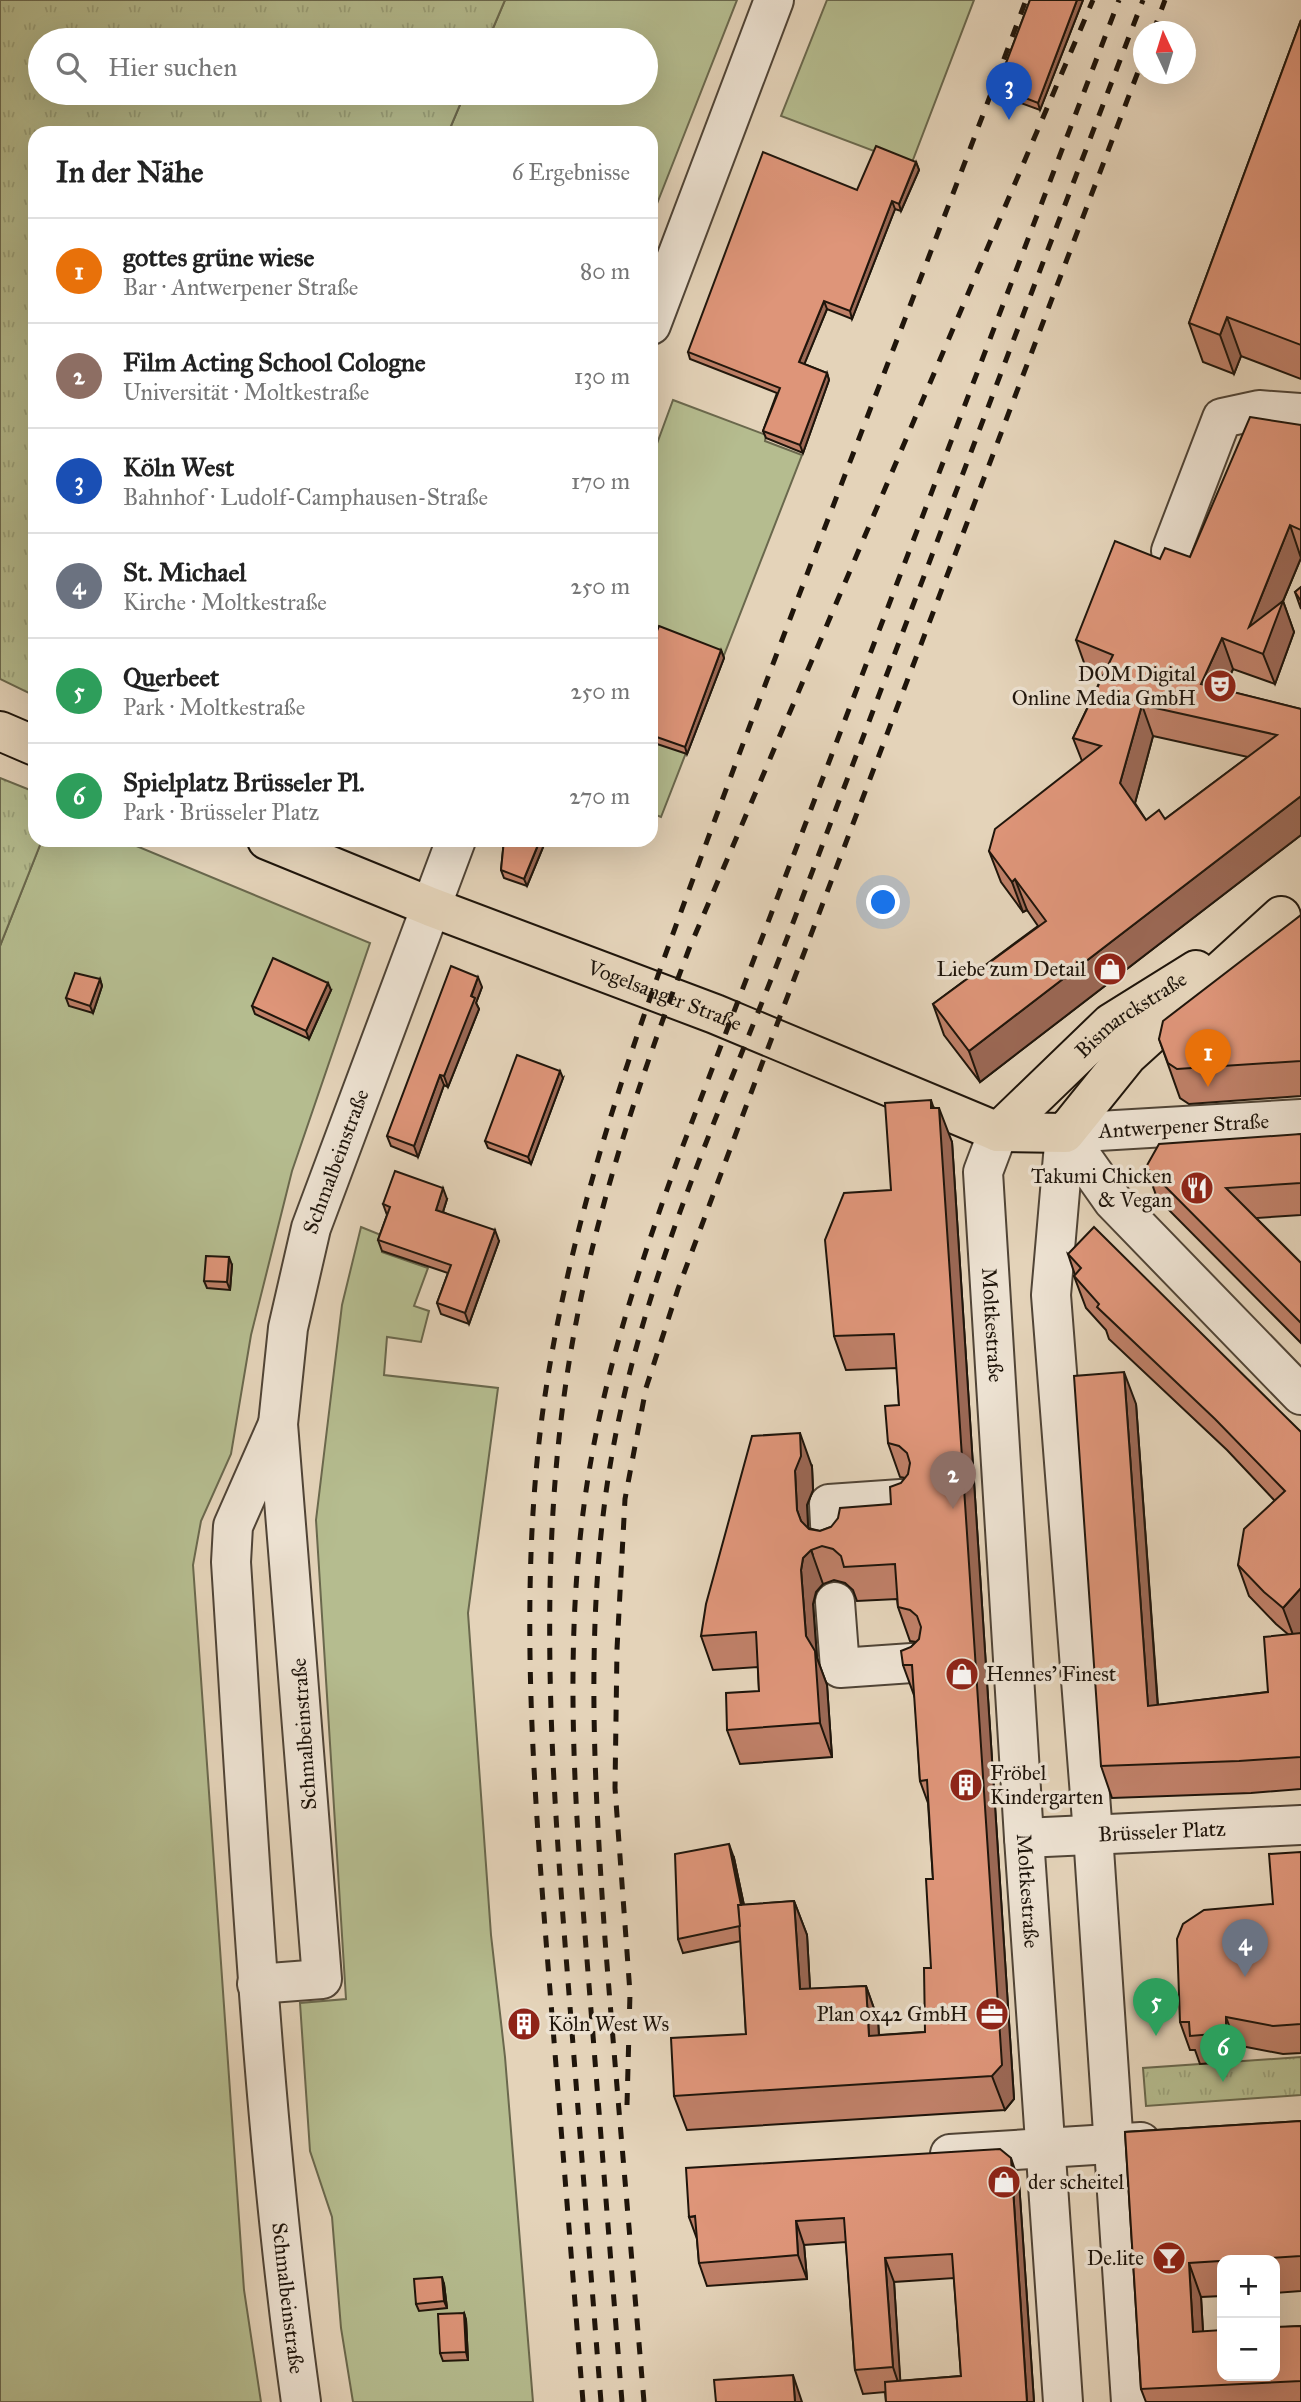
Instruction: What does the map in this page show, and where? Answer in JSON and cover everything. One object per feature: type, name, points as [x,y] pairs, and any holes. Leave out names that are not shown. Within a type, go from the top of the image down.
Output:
[{"type":"main road","points":[[0,731],[28,743]]},
{"type":"main road","name":"Vogelsanger Straße","points":[[284,847],[431,907],[715,1014],[998,1132],[1065,1133]]},
{"type":"main road","name":"Bismarckstraße","points":[[998,1132],[1111,1023],[1291,908]]},
{"type":"main road","name":"Bismarckstraße","points":[[1065,1133],[1127,1056],[1291,908]]},
{"type":"street","points":[[658,307],[774,0]]},
{"type":"street","points":[[1171,551],[1223,418],[1259,410],[1301,413]]},
{"type":"street","name":"Schmalbeinstraße","points":[[257,1984],[322,1979],[278,1424],[288,1328],[311,1228],[453,847]]},
{"type":"street","name":"Antwerpener Straße","points":[[1065,1133],[1301,1119]]},
{"type":"street","name":"Moltkestraße","points":[[998,1132],[984,1172],[989,1493],[999,1657],[1024,1838],[1063,2402]]},
{"type":"street","points":[[1065,1133],[1113,1201],[1301,1395]]},
{"type":"street","points":[[1065,1133],[1051,1295],[1093,1834],[1131,2402]]},
{"type":"street","name":"Schmalbeinstraße","points":[[278,1424],[233,1525],[231,1562],[257,1984],[282,2270],[301,2402]]},
{"type":"street","points":[[831,1543],[829,1504],[901,1499]]},
{"type":"street","points":[[835,1602],[840,1668],[912,1663]]},
{"type":"street","name":"Brüsseler Platz","points":[[1024,1838],[1301,1825]]},
{"type":"street","points":[[908,2157],[1181,2139]]},
{"type":"green space","points":[[0,0],[505,0],[493,28],[28,28],[28,105],[460,105],[451,126],[28,126],[28,693],[0,679]]},
{"type":"green space","points":[[505,0],[737,0],[658,201],[658,126],[451,126],[460,105],[658,105],[658,28],[493,28]]},
{"type":"green space","points":[[827,0],[974,0],[911,165],[781,116]]},
{"type":"green space","points":[[673,400],[766,435],[765,441],[802,455],[661,817],[658,816],[658,441]]},
{"type":"green space","points":[[0,778],[28,789],[28,847],[39,847],[0,946]]},
{"type":"green space","points":[[39,847],[139,847],[370,943],[292,1171],[251,1335],[231,1454],[201,1521],[193,1565],[244,2290],[261,2402],[0,2402],[0,946]]},
{"type":"green space","points":[[361,1227],[386,1237],[382,1252],[428,1268],[414,1306],[429,1311],[421,1342],[387,1337],[384,1375],[498,1388],[468,1613],[491,1935],[505,2057],[533,2402],[353,2402],[341,2328],[332,2217],[310,2151],[300,2003],[346,1999],[316,1520],[342,1305]]},
{"type":"green space","points":[[1301,2057],[1301,2095],[1146,2106],[1143,2068]]},
{"type":"building","points":[[1030,0],[1077,0],[1038,103],[997,87]]},
{"type":"building","points":[[1301,20],[1301,345],[1227,317],[1220,335],[1189,323]]},
{"type":"building","points":[[876,146],[916,162],[899,204],[892,201],[850,311],[824,301],[799,362],[827,373],[800,445],[763,431],[780,388],[688,352],[763,152],[857,190]]},
{"type":"building","points":[[1250,417],[1301,425],[1301,530],[1290,525],[1249,627],[1283,601],[1263,654],[1222,638],[1201,684],[1301,709],[1301,796],[969,1051],[933,1004],[1046,921],[1015,879],[1012,882],[989,851],[995,829],[1101,746],[1073,738],[1113,655],[1076,640],[1115,541],[1160,559],[1165,548],[1190,557]],"holes":[[[1142,705],[1277,735],[1165,819],[1159,810],[1146,820],[1120,783]]]},
{"type":"building","points":[[1301,587],[1301,601],[1295,592]]},
{"type":"building","points":[[659,626],[721,650],[685,747],[658,737]]},
{"type":"building","points":[[503,847],[537,847],[524,879],[501,870]]},
{"type":"building","points":[[1301,915],[1301,1061],[1177,1069],[1168,1063],[1159,1039],[1163,1021]]},
{"type":"building","points":[[273,958],[328,983],[306,1031],[252,1006]]},
{"type":"building","points":[[451,966],[478,977],[471,996],[475,998],[444,1076],[440,1075],[414,1146],[387,1136]]},
{"type":"building","points":[[75,973],[100,979],[90,1006],[66,998]]},
{"type":"building","points":[[517,1055],[560,1071],[528,1157],[485,1141]]},
{"type":"building","points":[[931,1100],[931,1108],[939,1108],[1002,2065],[992,2076],[674,2096],[671,2038],[746,2034],[738,1905],[794,1901],[800,1989],[866,1986],[869,2036],[925,2032],[924,1968],[931,1968],[926,1879],[933,1879],[927,1780],[920,1781],[912,1665],[903,1665],[901,1651],[911,1647],[919,1639],[921,1627],[917,1616],[910,1610],[898,1607],[895,1564],[844,1567],[841,1556],[833,1549],[822,1546],[811,1550],[803,1558],[801,1570],[806,1636],[815,1651],[820,1723],[727,1730],[726,1693],[759,1691],[756,1632],[701,1636],[706,1604],[752,1436],[800,1433],[801,1456],[795,1471],[797,1510],[801,1521],[809,1529],[820,1531],[831,1527],[838,1518],[840,1508],[891,1504],[890,1487],[901,1483],[908,1474],[910,1463],[907,1453],[899,1446],[888,1443],[885,1406],[899,1405],[894,1334],[834,1336],[825,1240],[844,1193],[891,1190],[885,1103]]},
{"type":"building","points":[[1301,1134],[1301,1183],[1226,1188],[1301,1263],[1301,1323],[1146,1167],[1159,1144]]},
{"type":"building","points":[[395,1171],[443,1188],[436,1210],[495,1230],[465,1313],[437,1303],[451,1265],[378,1240],[390,1207],[383,1204]]},
{"type":"building","points":[[1094,1227],[1301,1432],[1301,1588],[1283,1608],[1238,1565],[1244,1529],[1285,1491],[1215,1419],[1097,1307],[1099,1304],[1074,1276],[1081,1268],[1068,1254]]},
{"type":"building","points":[[206,1256],[229,1257],[227,1282],[204,1281]]},
{"type":"building","points":[[1124,1372],[1148,1706],[1268,1692],[1264,1637],[1301,1633],[1301,1757],[1101,1766],[1074,1376]]},
{"type":"building","points":[[729,1844],[741,1905],[738,1905],[740,1926],[678,1939],[675,1854]]},
{"type":"building","points":[[1301,1852],[1301,2024],[1273,2026],[1226,2017],[1226,2033],[1190,2036],[1189,2022],[1180,2022],[1177,1939],[1183,1924],[1204,1910],[1273,1904],[1269,1854]]},
{"type":"building","points":[[1301,2121],[1301,2256],[1217,2255],[1217,2261],[1189,2263],[1193,2332],[1217,2330],[1217,2381],[1280,2381],[1280,2327],[1301,2326],[1301,2381],[1141,2389],[1125,2132]]},
{"type":"building","points":[[1000,2149],[1011,2158],[1027,2402],[886,2402],[885,2382],[961,2376],[952,2254],[885,2258],[893,2367],[855,2370],[844,2218],[796,2221],[798,2255],[699,2263],[695,2216],[689,2217],[686,2168]]},
{"type":"building","points":[[442,2277],[444,2301],[416,2304],[414,2279]]},
{"type":"building","points":[[464,2313],[466,2352],[440,2353],[438,2314]]},
{"type":"building","points":[[793,2375],[795,2402],[716,2402],[714,2380]]},
{"type":"railway","points":[[583,2402],[542,1886],[531,1685],[531,1551],[535,1484],[542,1417],[555,1338],[591,1183],[665,956],[1026,0]]},
{"type":"railway","points":[[601,2402],[556,1821],[550,1660],[550,1579],[561,1419],[583,1289],[594,1239],[622,1141],[689,949],[1093,0]]},
{"type":"railway","points":[[622,2402],[584,1923],[574,1738],[575,1614],[579,1553],[593,1448],[624,1322],[679,1156],[1119,0]]},
{"type":"railway","points":[[644,2402],[605,1939],[594,1719],[599,1555],[618,1425],[635,1352],[681,1209],[791,928],[1143,0]]},
{"type":"railway","points":[[1157,21],[1165,0]]},
{"type":"railway","points":[[627,2105],[630,1993],[615,1788],[617,1649],[625,1499],[646,1388],[678,1289],[757,1077],[1133,84]]},
{"type":"place","name":"Köln West","points":[[1009,120]]},
{"type":"place","name":"DOM Digital Online Media GmbH","points":[[1220,686]]},
{"type":"place","name":"Liebe zum Detail","points":[[1110,969]]},
{"type":"place","name":"gottes grüne wiese","points":[[1208,1087]]},
{"type":"place","name":"Takumi Chicken & Vegan","points":[[1197,1188]]},
{"type":"place","name":"Film Acting School Cologne","points":[[953,1509]]},
{"type":"place","name":"Hennes' Finest","points":[[962,1674]]},
{"type":"place","name":"Fröbel Kindergarten","points":[[966,1785]]},
{"type":"place","name":"St. Michael","points":[[1245,1977]]},
{"type":"place","name":"Plan 0x42 GmbH","points":[[992,2014]]},
{"type":"place","name":"Köln West Ws","points":[[524,2024]]},
{"type":"place","name":"Querbeet","points":[[1156,2036]]},
{"type":"place","name":"Spielplatz Brüsseler Pl.","points":[[1223,2082]]},
{"type":"place","name":"der scheitel","points":[[1004,2182]]},
{"type":"place","name":"De.lite","points":[[1169,2258]]}]
